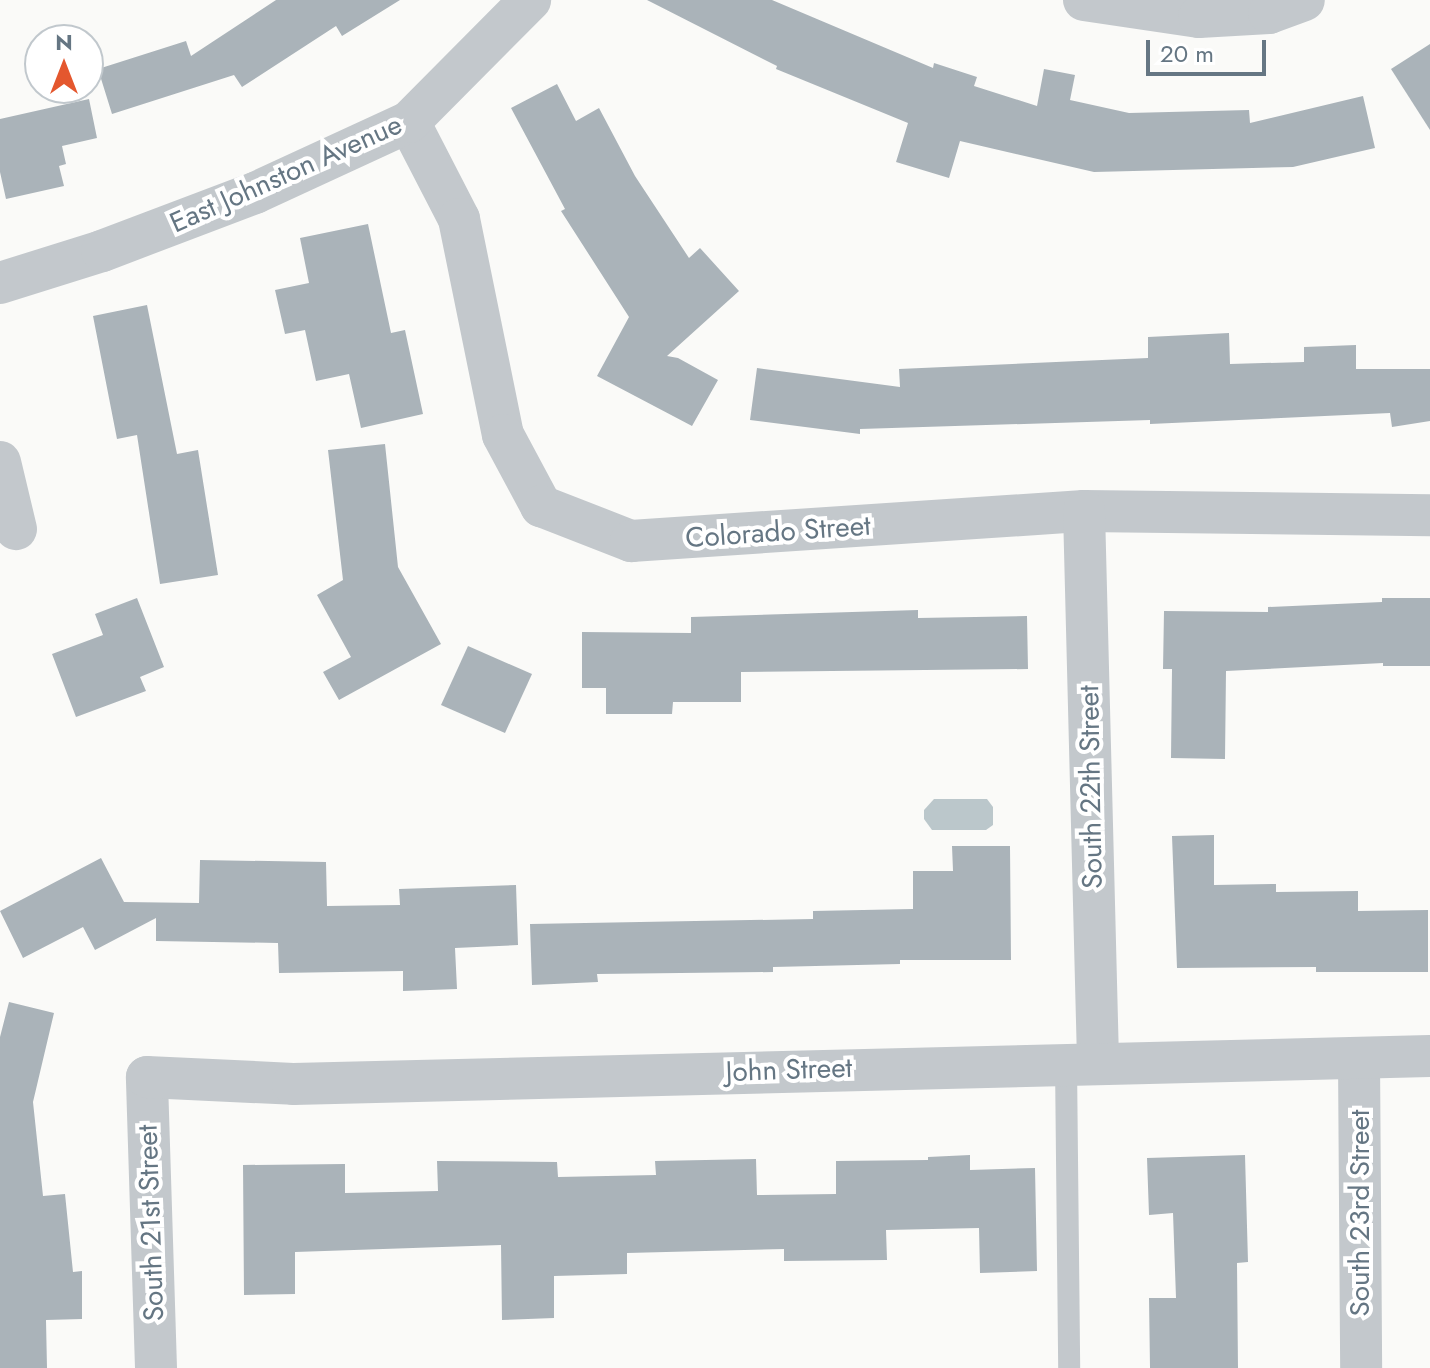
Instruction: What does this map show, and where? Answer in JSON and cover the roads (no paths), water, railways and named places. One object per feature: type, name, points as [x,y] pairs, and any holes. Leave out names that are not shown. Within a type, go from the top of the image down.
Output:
[{"type":"street","name":"East Johnston Avenue","points":[[0,283],[102,251],[255,193],[409,122],[530,0]]},
{"type":"street","points":[[1084,0],[1199,17],[1269,13],[1304,0]]},
{"type":"street","name":"Colorado Street","points":[[409,122],[459,219],[503,435],[541,506],[631,541],[1084,511],[1430,515]]},
{"type":"street","points":[[0,462],[16,529]]},
{"type":"street","name":"South 22th Street","points":[[1082,1062],[1084,511]]},
{"type":"street","name":"John Street","points":[[147,1077],[293,1084],[1082,1062],[1430,1056]]},
{"type":"street","name":"South 23rd Street","points":[[1359,1059],[1361,1368]]},
{"type":"street","name":"South 21st Street","points":[[147,1077],[156,1368]]},
{"type":"lane","points":[[1069,1368],[1082,1062]]}]
